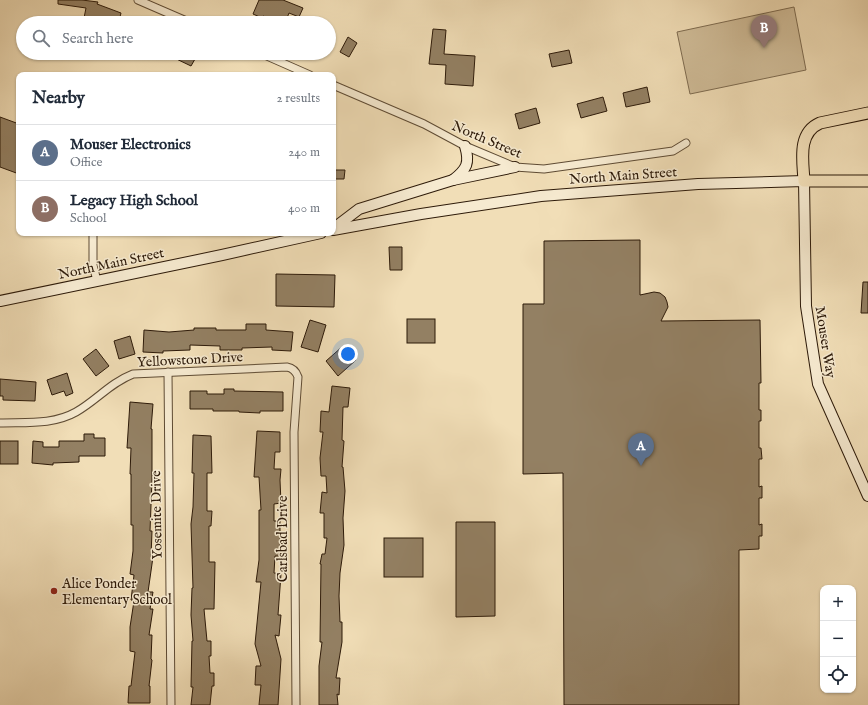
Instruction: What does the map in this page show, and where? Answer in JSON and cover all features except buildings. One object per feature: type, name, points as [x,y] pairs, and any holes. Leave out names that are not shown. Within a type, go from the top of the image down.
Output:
[{"type":"main road","points":[[868,113],[820,123],[810,129],[804,140],[803,146],[804,181],[868,181]]},
{"type":"main road","points":[[453,180],[463,172],[466,165],[468,157],[465,146]]},
{"type":"main road","points":[[336,227],[359,209],[453,180],[515,168]]},
{"type":"main road","name":"North Main Street","points":[[336,228],[540,196],[698,184],[804,181]]},
{"type":"main road","name":"Mouser Way","points":[[804,181],[806,306],[818,384],[868,496]]},
{"type":"main road","name":"North Main Street","points":[[0,301],[307,236]]},
{"type":"street","points":[[138,0],[175,16]]},
{"type":"street","points":[[276,60],[303,72]]},
{"type":"street","name":"North Street","points":[[336,86],[424,124],[465,146],[515,168],[544,169],[673,151],[686,143]]},
{"type":"street","points":[[93,236],[93,265],[97,281]]},
{"type":"street","name":"Yellowstone Drive","points":[[0,423],[42,422],[64,418],[77,411],[121,379],[133,374],[287,367],[297,373]]},
{"type":"street","name":"Yosemite Drive","points":[[168,372],[171,705]]},
{"type":"street","name":"Carlsbad Drive","points":[[296,705],[294,432],[298,377],[297,373]]},
{"type":"shaded area","points":[[794,7],[806,70],[690,94],[677,32]]},
{"type":"place","name":"Legacy High School","points":[[764,48]]},
{"type":"place","name":"Mouser Electronics","points":[[641,466]]},
{"type":"place","name":"Alice Ponder Elementary School","points":[[54,591]]}]
